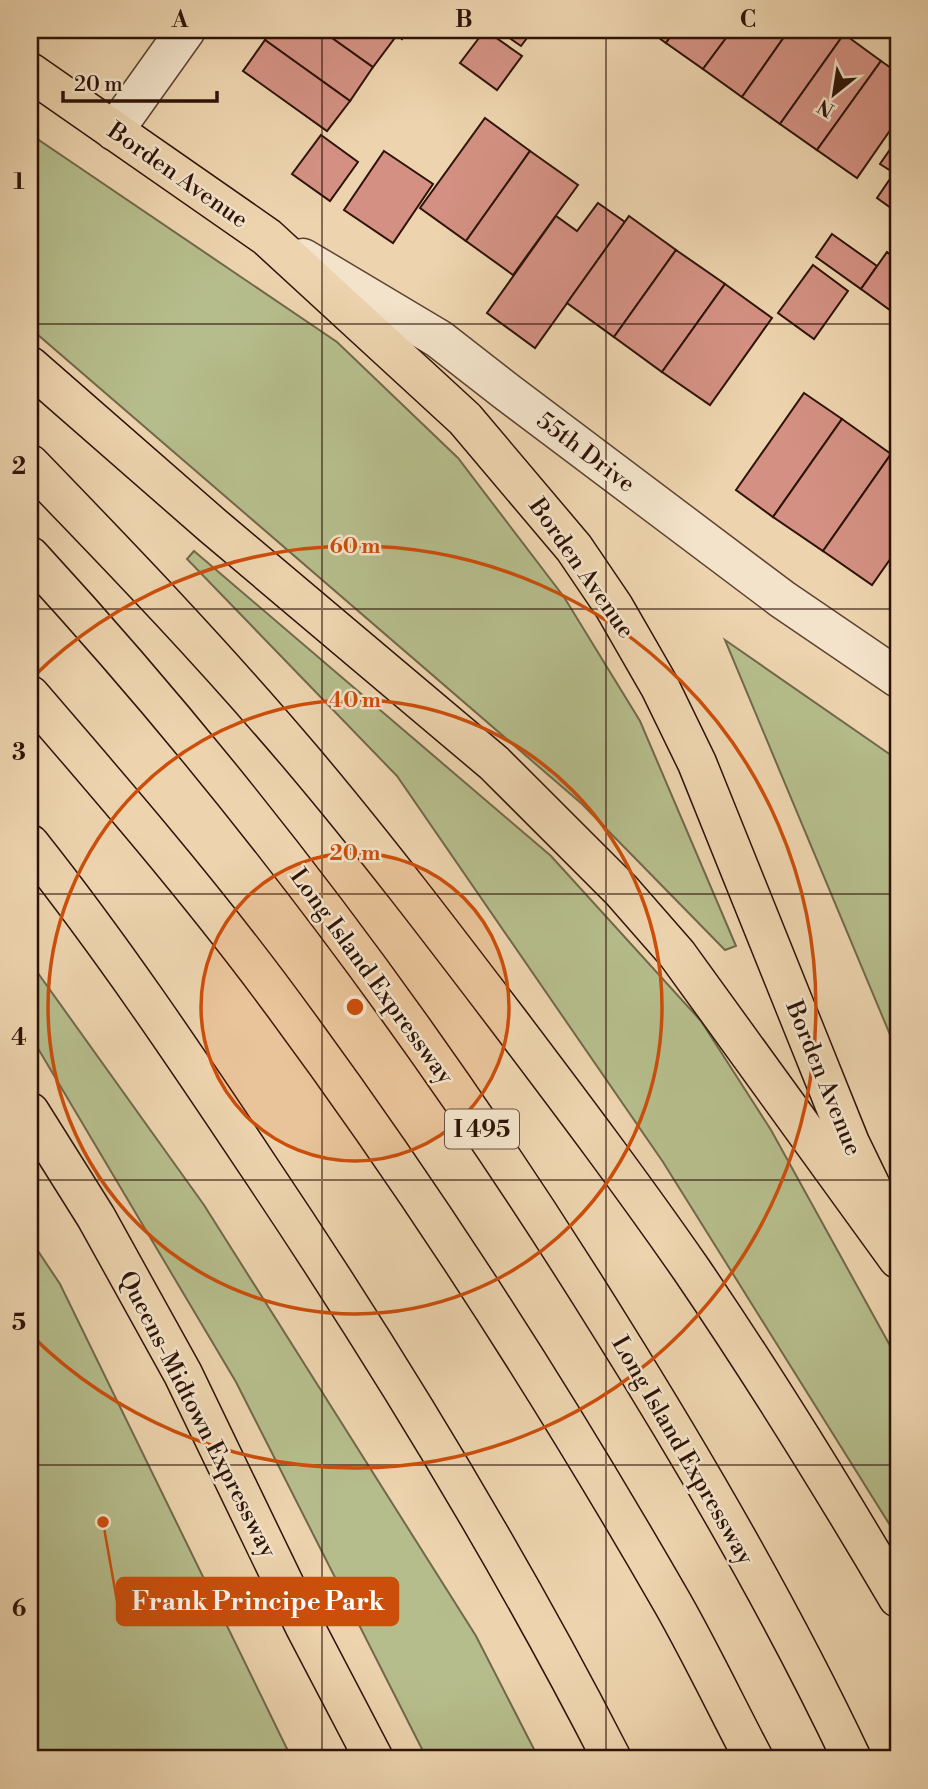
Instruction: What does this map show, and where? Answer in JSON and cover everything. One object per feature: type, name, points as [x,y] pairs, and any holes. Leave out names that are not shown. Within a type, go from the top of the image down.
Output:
[{"type":"main road","name":"Borden Avenue","points":[[30,72],[267,237],[465,419],[574,548],[614,607],[660,687],[697,763],[850,1143],[898,1242]]},
{"type":"main road","points":[[30,366],[213,526],[494,763],[621,890],[677,954],[898,1259]]},
{"type":"main road","points":[[30,464],[172,613],[294,750],[430,918],[690,1267],[838,1496],[898,1598]]},
{"type":"main road","name":"Long Island Expressway","points":[[30,556],[154,696],[265,832],[338,926],[496,1149],[583,1282],[710,1492],[777,1613],[852,1759]]},
{"type":"main road","points":[[30,695],[152,838],[268,984],[384,1145],[481,1288],[580,1447],[674,1608],[754,1759]]},
{"type":"main road","points":[[30,844],[122,968],[207,1090],[373,1341],[525,1597],[612,1759]]},
{"type":"main road","name":"Queens-Midtown Expressway","points":[[30,1112],[96,1217],[177,1363],[305,1627],[374,1759]]},
{"type":"street","points":[[114,131],[186,30]]},
{"type":"street","name":"55th Drive","points":[[267,237],[439,339],[782,599],[898,678]]},
{"type":"green space","points":[[30,134],[337,342],[458,458],[564,597],[640,721],[736,946],[725,950],[582,804],[30,328]]},
{"type":"green space","points":[[194,551],[551,856],[701,1021],[771,1130],[898,1360],[898,1538],[663,1162],[397,776],[187,559]]},
{"type":"green space","points":[[725,640],[898,760],[896,1049]]},
{"type":"green space","points":[[30,962],[204,1205],[476,1636],[539,1759],[427,1759],[236,1382],[30,1035]]},
{"type":"green space","points":[[30,1239],[60,1284],[292,1759],[30,1759]]},
{"type":"building","points":[[273,30],[321,30],[373,67],[350,101],[265,40]]},
{"type":"building","points":[[321,30],[389,30],[397,35],[373,67]]},
{"type":"building","points":[[389,30],[408,30],[402,39]]},
{"type":"building","points":[[485,30],[522,56],[497,90],[460,63]]},
{"type":"building","points":[[498,30],[533,30],[521,46]]},
{"type":"building","points":[[648,30],[675,30],[666,43]]},
{"type":"building","points":[[675,30],[732,30],[703,69],[666,43]]},
{"type":"building","points":[[732,30],[789,30],[742,97],[703,69]]},
{"type":"building","points":[[789,30],[837,30],[844,34],[780,124],[742,97]]},
{"type":"building","points":[[844,34],[881,61],[817,150],[780,124]]},
{"type":"building","points":[[265,40],[350,101],[327,131],[243,71]]},
{"type":"building","points":[[881,61],[898,73],[898,119],[857,178],[817,150]]},
{"type":"building","points":[[485,118],[530,151],[466,241],[420,208]]},
{"type":"building","points":[[321,135],[358,162],[330,201],[292,174]]},
{"type":"building","points":[[898,138],[898,213],[877,198],[894,173],[880,164]]},
{"type":"building","points":[[384,151],[433,184],[393,243],[344,210]]},
{"type":"building","points":[[530,151],[578,185],[513,275],[466,241]]},
{"type":"building","points":[[598,203],[625,222],[535,348],[487,313],[556,216],[577,231]]},
{"type":"building","points":[[629,216],[676,250],[614,337],[567,303]]},
{"type":"building","points":[[832,234],[877,266],[861,289],[816,257]]},
{"type":"building","points":[[676,250],[725,284],[662,372],[614,337]]},
{"type":"building","points":[[887,252],[898,261],[898,316],[861,289]]},
{"type":"building","points":[[813,265],[848,291],[814,339],[778,313]]},
{"type":"building","points":[[725,284],[772,318],[710,405],[662,372]]},
{"type":"building","points":[[804,393],[842,419],[773,517],[736,490]]},
{"type":"building","points":[[842,419],[891,454],[823,551],[773,517]]},
{"type":"building","points":[[891,454],[898,459],[898,548],[872,585],[823,551]]},
{"type":"place","name":"Frank Principe Park","points":[[103,1522]]}]
